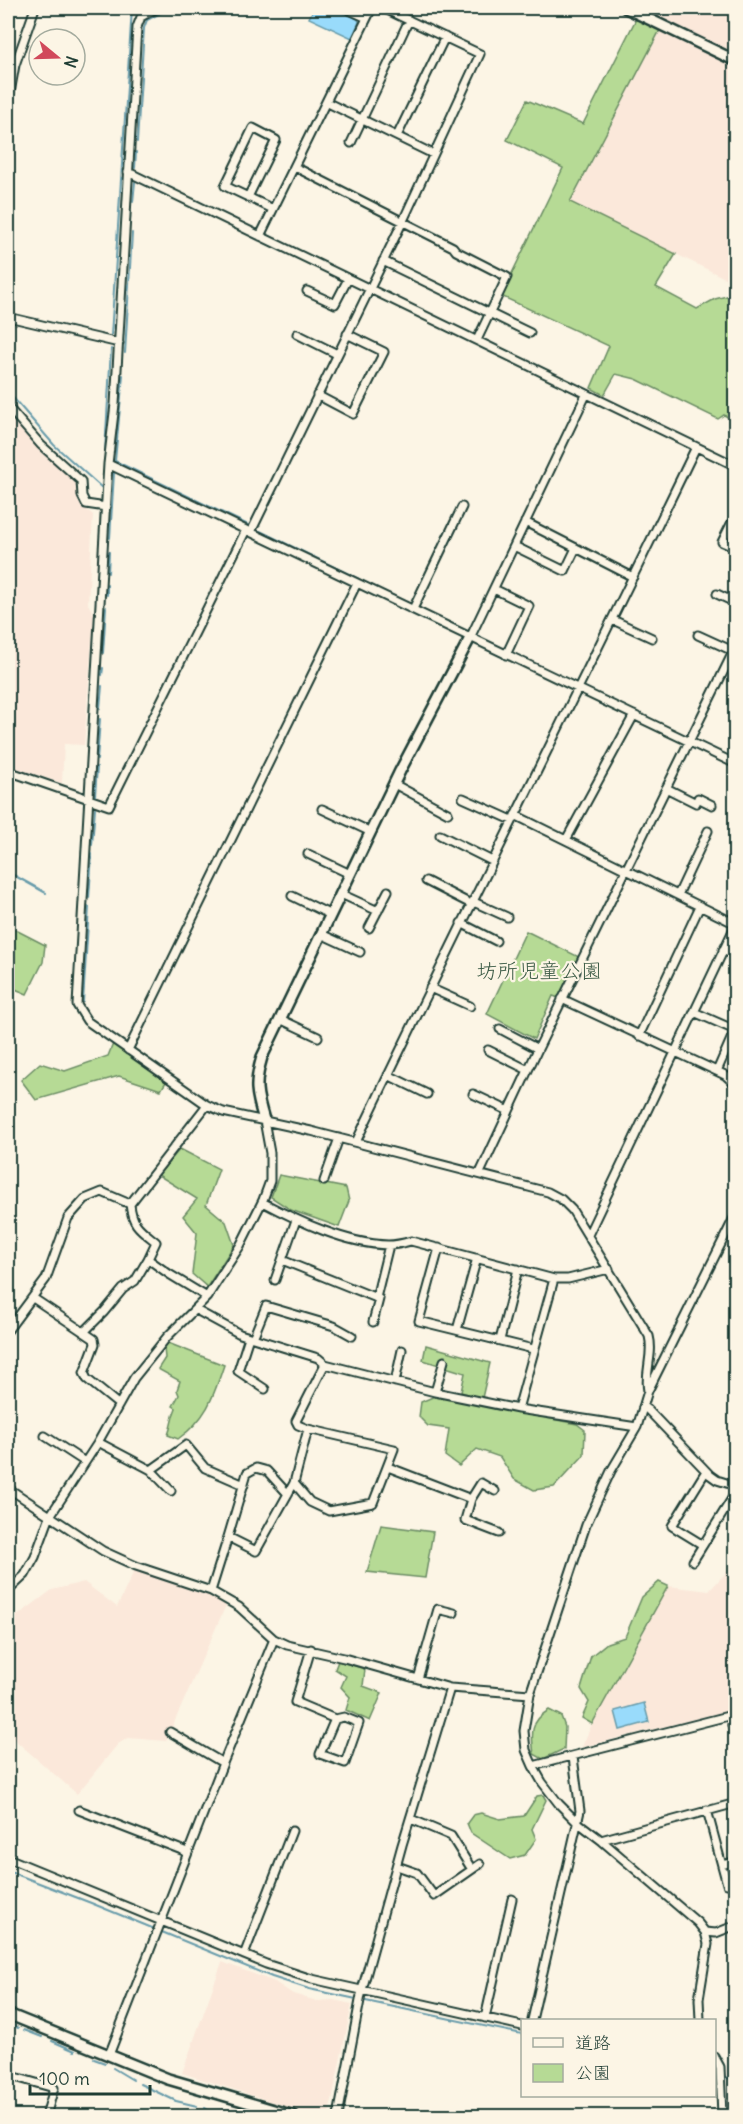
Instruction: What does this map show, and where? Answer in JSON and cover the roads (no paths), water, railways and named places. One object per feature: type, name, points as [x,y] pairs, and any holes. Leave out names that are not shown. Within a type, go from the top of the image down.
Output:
[{"type":"street","points":[[8,104],[15,65],[35,8]]},
{"type":"street","points":[[157,8],[141,17],[137,27],[116,404],[108,464],[77,1005],[87,1022],[207,1106],[223,1112],[480,1173],[532,1187],[561,1199],[572,1210],[649,1336],[652,1346],[646,1382],[648,1391]]},
{"type":"street","points":[[345,8],[367,18]]},
{"type":"street","points":[[260,236],[372,8]]},
{"type":"street","points":[[8,771],[109,806],[402,223],[480,54],[383,8]]},
{"type":"street","points":[[626,8],[735,61]]},
{"type":"street","points":[[351,143],[409,20]]},
{"type":"street","points":[[397,136],[445,37]]},
{"type":"street","points":[[326,102],[433,154]]},
{"type":"street","points":[[248,197],[276,140],[253,128],[225,186],[273,209]]},
{"type":"street","points":[[295,167],[351,194],[507,277],[477,340]]},
{"type":"street","points":[[128,172],[735,466]]},
{"type":"street","points":[[383,261],[530,333]]},
{"type":"street","points":[[307,291],[335,304],[348,279]]},
{"type":"street","points":[[8,317],[119,343]]},
{"type":"street","points":[[297,334],[337,354]]},
{"type":"street","points":[[317,395],[354,414],[384,352],[347,334]]},
{"type":"street","points":[[8,1591],[25,1575],[35,1557],[50,1516],[98,1442],[134,1378],[161,1345],[207,1297],[240,1246],[262,1202],[270,1181],[270,1153],[255,1077],[262,1057],[394,784],[494,589],[586,395]]},
{"type":"street","points":[[8,407],[41,445],[81,481],[82,496],[86,504],[106,507]]},
{"type":"street","points":[[356,1142],[461,923],[579,689],[696,447]]},
{"type":"street","points":[[108,464],[735,764]]},
{"type":"street","points":[[413,609],[462,507]]},
{"type":"street","points":[[735,514],[722,542],[735,548]]},
{"type":"street","points":[[525,522],[633,577]]},
{"type":"street","points":[[514,546],[565,571],[576,548]]},
{"type":"street","points":[[128,1050],[357,583]]},
{"type":"street","points":[[494,589],[529,606],[506,655]]},
{"type":"street","points":[[717,594],[735,603]]},
{"type":"street","points":[[613,620],[651,638]]},
{"type":"street","points":[[480,1173],[562,999],[734,648],[698,635]]},
{"type":"street","points":[[566,840],[634,715]]},
{"type":"street","points":[[394,784],[448,813]]},
{"type":"street","points":[[666,788],[696,803],[698,798],[712,805]]},
{"type":"street","points":[[463,798],[566,840],[735,924],[588,1235]]},
{"type":"street","points":[[322,809],[371,832]]},
{"type":"street","points":[[678,895],[708,831]]},
{"type":"street","points":[[440,835],[492,861]]},
{"type":"street","points":[[308,854],[350,874]]},
{"type":"street","points":[[426,881],[471,904],[476,903],[507,917]]},
{"type":"street","points":[[369,928],[388,891]]},
{"type":"street","points":[[341,894],[378,911]]},
{"type":"street","points":[[291,896],[331,915]]},
{"type":"street","points":[[639,1036],[700,906]]},
{"type":"street","points":[[461,923],[496,941]]},
{"type":"street","points":[[321,934],[360,952]]},
{"type":"street","points":[[723,950],[735,956]]},
{"type":"street","points":[[430,988],[470,1006]]},
{"type":"street","points":[[562,999],[717,1071],[735,1085]]},
{"type":"street","points":[[694,1012],[735,1030],[717,1071]]},
{"type":"street","points":[[280,1019],[318,1037]]},
{"type":"street","points":[[500,1029],[538,1049]]},
{"type":"street","points":[[488,1050],[528,1070]]},
{"type":"street","points":[[388,1075],[427,1094]]},
{"type":"street","points":[[473,1094],[509,1111]]},
{"type":"street","points":[[84,1332],[123,1289],[135,1281],[156,1242],[138,1227],[132,1218],[130,1203],[207,1106]]},
{"type":"street","points":[[324,1181],[339,1138]]},
{"type":"street","points":[[8,1330],[46,1279],[68,1218],[85,1199],[102,1192],[130,1203]]},
{"type":"street","points":[[262,1202],[296,1220],[364,1242],[389,1245],[411,1241],[554,1279],[568,1279],[609,1269]]},
{"type":"street","points":[[700,2019],[699,1999],[708,1944],[705,1932],[698,1923],[576,1821],[559,1804],[533,1766],[526,1750],[524,1731],[530,1694],[586,1525],[611,1471],[637,1427],[648,1391],[735,1214]]},
{"type":"street","points":[[275,1280],[296,1220]]},
{"type":"street","points":[[376,1298],[389,1245]]},
{"type":"street","points":[[439,1248],[419,1321],[533,1348]]},
{"type":"street","points":[[148,1258],[168,1274],[207,1297]]},
{"type":"street","points":[[457,1330],[477,1258]]},
{"type":"street","points":[[282,1260],[379,1299],[373,1322]]},
{"type":"street","points":[[500,1340],[518,1269]]},
{"type":"street","points":[[518,1409],[533,1348],[554,1279]]},
{"type":"street","points":[[33,1298],[94,1339],[95,1344],[84,1373],[87,1379],[119,1405]]},
{"type":"street","points":[[266,1389],[238,1371],[266,1306],[334,1326],[352,1336]]},
{"type":"street","points":[[196,1310],[240,1335],[318,1358],[325,1364],[435,1392],[518,1409],[637,1427]]},
{"type":"street","points":[[395,1382],[402,1350]]},
{"type":"street","points":[[435,1392],[444,1361]]},
{"type":"street","points":[[294,1483],[310,1502],[329,1511],[374,1503],[394,1449],[298,1425],[296,1421],[325,1364]]},
{"type":"street","points":[[642,1407],[648,1410],[706,1471],[717,1480],[735,1486]]},
{"type":"street","points":[[228,1537],[256,1551],[294,1483],[308,1429]]},
{"type":"street","points":[[45,1436],[85,1462]]},
{"type":"street","points":[[98,1442],[151,1470],[171,1491]]},
{"type":"street","points":[[151,1470],[186,1445],[205,1468],[244,1485]]},
{"type":"street","points":[[388,1467],[471,1499]]},
{"type":"street","points":[[212,1591],[248,1473],[256,1468],[267,1471],[288,1494]]},
{"type":"street","points":[[703,1545],[672,1526],[706,1471]]},
{"type":"street","points":[[495,1491],[481,1483],[471,1499],[465,1520],[499,1533]]},
{"type":"street","points":[[8,1488],[103,1551],[136,1566],[212,1591],[239,1607],[274,1639],[287,1645],[310,1649],[450,1688],[530,1694]]},
{"type":"street","points":[[693,1561],[735,1492]]},
{"type":"street","points":[[418,1679],[438,1609],[453,1613]]},
{"type":"street","points":[[109,2055],[274,1639]]},
{"type":"street","points":[[310,1649],[295,1702],[335,1719],[344,1717],[360,1723],[345,1763],[320,1754],[335,1719]]},
{"type":"street","points":[[338,2116],[362,1990],[450,1688]]},
{"type":"street","points":[[533,1766],[735,1714]]},
{"type":"street","points":[[732,1725],[735,1738]]},
{"type":"street","points":[[170,1732],[223,1763]]},
{"type":"street","points":[[532,2019],[580,1811],[573,1756]]},
{"type":"street","points":[[601,1840],[735,1803]]},
{"type":"street","points":[[79,1809],[188,1852]]},
{"type":"street","points":[[707,1810],[727,1884]]},
{"type":"street","points":[[411,1819],[451,1836],[471,1868]]},
{"type":"street","points":[[244,1955],[292,1831]]},
{"type":"street","points":[[8,1858],[158,1927],[312,1979],[521,2026]]},
{"type":"street","points":[[722,1865],[735,1861]]},
{"type":"street","points":[[397,1866],[417,1873],[434,1896],[471,1868],[480,1864]]},
{"type":"street","points":[[485,2018],[512,1899]]},
{"type":"street","points":[[705,1932],[716,1933],[735,1924]]},
{"type":"street","points":[[8,2014],[168,2079],[294,2116]]},
{"type":"street","points":[[717,2066],[721,2080],[722,2116]]},
{"type":"street","points":[[8,2075],[54,2088],[46,2116]]},
{"type":"water","points":[[314,8],[334,8],[358,19],[359,22],[352,38],[309,18]]},
{"type":"water","points":[[644,1703],[649,1722],[620,1730],[615,1711]]},
{"type":"waterway","points":[[111,336],[132,8]]},
{"type":"waterway","points":[[137,142],[144,28],[147,20],[170,8]]},
{"type":"waterway","points":[[615,8],[626,13]]},
{"type":"waterway","points":[[135,168],[136,152]]},
{"type":"waterway","points":[[133,202],[135,182]]},
{"type":"waterway","points":[[125,353],[132,233]]},
{"type":"waterway","points":[[105,451],[111,349]]},
{"type":"waterway","points":[[123,375],[115,461],[248,525]]},
{"type":"waterway","points":[[8,392],[54,445],[102,488]]},
{"type":"waterway","points":[[110,538],[114,473]]},
{"type":"waterway","points":[[260,531],[359,579]]},
{"type":"waterway","points":[[108,573],[109,552]]},
{"type":"waterway","points":[[107,584],[107,595]]},
{"type":"waterway","points":[[103,653],[106,607]]},
{"type":"waterway","points":[[102,675],[103,668]]},
{"type":"waterway","points":[[100,708],[102,686]]},
{"type":"waterway","points":[[97,760],[100,719]]},
{"type":"waterway","points":[[95,796],[97,767]]},
{"type":"waterway","points":[[92,845],[95,808]]},
{"type":"waterway","points":[[89,898],[92,854]]},
{"type":"waterway","points":[[8,872],[46,893]]},
{"type":"waterway","points":[[83,1002],[89,907]]},
{"type":"waterway","points":[[8,1871],[272,1977],[309,1989],[521,2034]]},
{"type":"waterway","points":[[8,2023],[18,2028]]},
{"type":"waterway","points":[[24,2030],[42,2037]]},
{"type":"waterway","points":[[52,2041],[75,2051]]},
{"type":"waterway","points":[[94,2059],[105,2063]]},
{"type":"waterway","points":[[113,2068],[133,2080]]},
{"type":"waterway","points":[[723,2078],[736,2079]]},
{"type":"waterway","points":[[140,2084],[176,2101],[197,2106]]},
{"type":"waterway","points":[[205,2108],[217,2116]]},
{"type":"park label","name":"坊所児童公園","points":[[539,971]]}]
